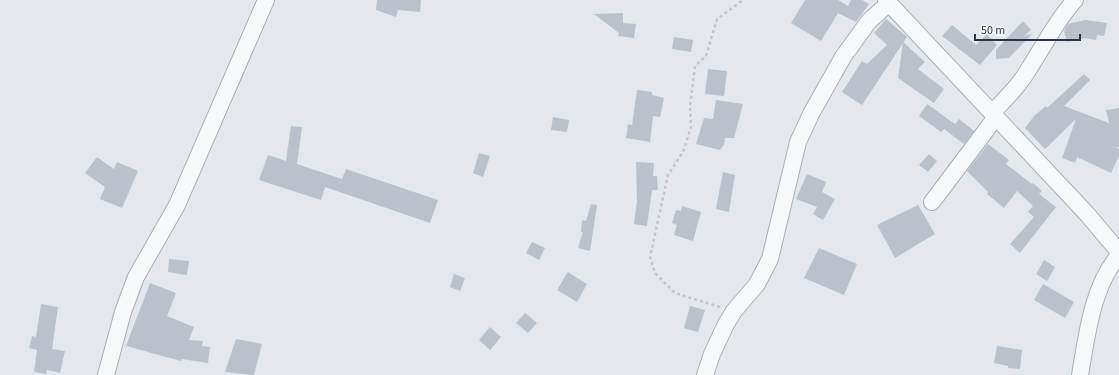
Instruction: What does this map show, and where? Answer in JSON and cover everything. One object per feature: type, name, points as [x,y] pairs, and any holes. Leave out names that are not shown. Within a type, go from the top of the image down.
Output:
[{"type":"street","points":[[106,375],[123,312],[134,281],[177,205],[266,0]]},
{"type":"street","points":[[932,202],[994,115],[1031,67],[1055,24],[1075,0]]},
{"type":"street","points":[[705,375],[712,354],[734,311],[757,284],[770,259],[798,142],[812,112],[843,57],[869,21],[887,1],[1087,214],[1119,252]]},
{"type":"street","points":[[1080,375],[1087,330],[1099,291],[1109,267],[1119,255]]},
{"type":"path","points":[[734,311],[675,293],[655,273],[650,257],[668,175],[683,152],[691,127],[690,106],[695,66],[706,56],[717,19],[743,0]]},
{"type":"building","points":[[377,0],[421,0],[420,12],[398,10],[396,17],[376,10]]},
{"type":"building","points":[[805,0],[838,0],[848,6],[851,0],[862,0],[869,4],[856,22],[838,13],[821,41],[791,23]]},
{"type":"building","points":[[623,13],[623,23],[636,24],[634,38],[618,36],[619,33],[594,14]]},
{"type":"building","points":[[886,19],[907,37],[862,105],[842,92],[862,61],[867,64],[887,45],[874,33]]},
{"type":"building","points":[[1085,20],[1107,23],[1104,36],[1097,35],[1096,40],[1085,38],[1067,42],[1064,31],[1068,24]]},
{"type":"building","points":[[1023,21],[1031,30],[1024,36],[1032,34],[1009,58],[996,59],[996,50]]},
{"type":"building","points":[[952,25],[976,45],[987,34],[997,45],[980,65],[942,36]]},
{"type":"building","points":[[674,37],[693,40],[691,52],[672,49]]},
{"type":"building","points":[[903,42],[925,62],[918,69],[944,89],[934,103],[898,78]]},
{"type":"building","points":[[708,69],[727,71],[724,96],[705,94]]},
{"type":"building","points":[[1084,74],[1090,80],[1064,106],[1109,123],[1106,110],[1119,108],[1119,147],[1115,147],[1119,149],[1119,156],[1111,173],[1077,157],[1075,163],[1062,158],[1076,119],[1045,149],[1025,128],[1034,116],[1046,106],[1047,108]]},
{"type":"building","points":[[637,90],[652,92],[652,95],[664,98],[660,117],[653,116],[650,142],[626,138],[628,124],[632,125]]},
{"type":"building","points":[[716,100],[743,104],[734,138],[725,138],[724,145],[720,150],[696,144],[704,118],[713,119]]},
{"type":"building","points":[[927,104],[955,124],[959,119],[974,131],[964,144],[944,129],[941,132],[919,116]]},
{"type":"building","points":[[553,117],[569,120],[567,132],[551,130]]},
{"type":"building","points":[[291,126],[302,127],[297,164],[342,179],[346,169],[438,200],[430,223],[325,187],[321,200],[259,180],[268,155],[286,161]]},
{"type":"building","points":[[988,144],[1009,160],[1006,164],[1032,184],[1033,183],[1042,191],[1039,194],[1056,207],[1020,253],[1010,244],[1034,217],[1028,212],[1033,206],[1017,191],[1004,208],[987,194],[988,192],[967,171]]},
{"type":"building","points":[[479,153],[490,156],[483,177],[473,173]]},
{"type":"building","points":[[929,154],[937,161],[928,172],[919,165]]},
{"type":"building","points":[[97,157],[114,169],[117,162],[138,171],[122,208],[100,199],[105,187],[85,173]]},
{"type":"building","points":[[636,162],[654,163],[653,176],[657,176],[658,190],[652,190],[647,226],[634,224],[637,201]]},
{"type":"building","points":[[723,172],[735,175],[729,212],[716,209]]},
{"type":"building","points":[[807,174],[826,182],[822,192],[835,199],[823,220],[813,214],[817,207],[796,199]]},
{"type":"building","points":[[591,204],[597,205],[590,251],[578,248],[583,232],[581,232],[582,220],[586,221]]},
{"type":"building","points":[[918,205],[935,234],[895,258],[877,225]]},
{"type":"building","points":[[682,206],[701,212],[693,241],[674,235],[677,225],[672,223],[676,210],[681,211]]},
{"type":"building","points":[[532,242],[545,248],[539,260],[526,253]]},
{"type":"building","points":[[819,248],[857,264],[844,295],[804,278]]},
{"type":"building","points":[[169,259],[189,261],[187,275],[168,272]]},
{"type":"building","points":[[1044,260],[1055,267],[1047,281],[1036,274]]},
{"type":"building","points":[[568,272],[587,284],[577,302],[557,290]]},
{"type":"building","points":[[454,274],[465,278],[460,291],[450,287]]},
{"type":"building","points":[[150,283],[176,293],[167,316],[194,327],[189,340],[203,341],[202,346],[210,347],[208,363],[182,359],[181,361],[126,346]]},
{"type":"building","points":[[1043,284],[1074,302],[1065,318],[1034,300]]},
{"type":"building","points":[[41,304],[58,307],[52,349],[65,351],[60,373],[47,370],[46,374],[34,372],[37,350],[29,348],[32,336],[36,337]]},
{"type":"building","points":[[690,306],[705,310],[698,332],[684,328]]},
{"type":"building","points":[[525,313],[537,323],[528,333],[516,323]]},
{"type":"building","points":[[490,327],[501,337],[490,350],[479,340]]},
{"type":"building","points":[[236,339],[262,344],[254,375],[225,372]]},
{"type":"building","points":[[997,346],[1022,350],[1020,369],[1008,368],[1008,366],[994,363]]}]
